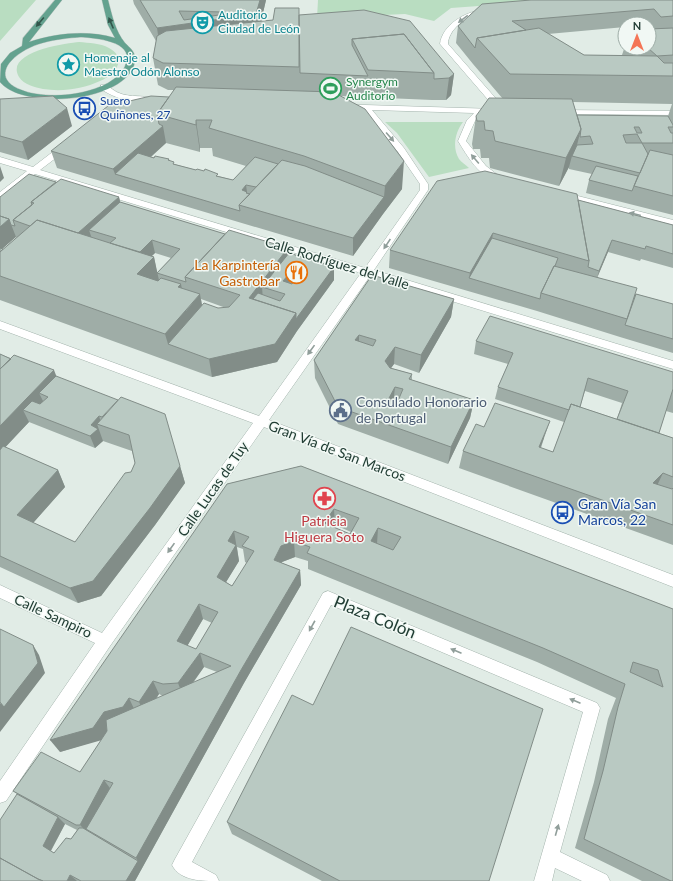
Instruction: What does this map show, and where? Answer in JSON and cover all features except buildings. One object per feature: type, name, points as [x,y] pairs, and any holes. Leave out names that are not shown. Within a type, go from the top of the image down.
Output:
[{"type":"main road","points":[[26,46],[26,40],[59,0]]},
{"type":"main road","points":[[19,100],[78,96],[103,88],[121,78],[132,63],[131,55],[129,50],[122,44],[111,25],[105,0]]},
{"type":"main road","points":[[39,98],[11,88],[3,81],[1,70],[15,52],[42,40],[61,36],[81,35],[99,37],[122,44]]},
{"type":"street","points":[[349,107],[508,111],[495,104],[444,44],[443,39],[445,34],[471,14],[495,11]]},
{"type":"street","points":[[106,99],[102,96],[103,88],[117,97],[130,100],[156,100]]},
{"type":"street","points":[[114,106],[130,100]]},
{"type":"street","name":"Calle Lucas de Tuy","points":[[0,795],[105,641],[368,272],[428,183],[365,107]]},
{"type":"street","points":[[480,111],[471,120],[462,141],[474,158],[491,176]]},
{"type":"street","points":[[550,112],[673,113]]},
{"type":"street","points":[[0,196],[32,170],[71,142]]},
{"type":"street","name":"Calle Rodríguez del Valle","points":[[0,160],[673,365]]},
{"type":"street","points":[[479,176],[491,176],[508,181]]},
{"type":"street","points":[[553,192],[673,223]]},
{"type":"street","name":"Gran Vía de San Marcos","points":[[0,325],[344,452],[559,538],[673,581]]},
{"type":"street","name":"Calle Sampiro","points":[[0,591],[105,641]]},
{"type":"street","name":"Plaza Colón","points":[[210,881],[181,865],[328,597],[592,708],[543,881]]},
{"type":"street","points":[[550,856],[601,881]]},
{"type":"green space","points":[[0,0],[36,0],[0,41]]},
{"type":"green space","points":[[318,0],[565,0],[451,8],[434,21],[405,14],[317,18]]},
{"type":"green space","points":[[79,42],[102,45],[115,52],[119,62],[114,71],[110,75],[93,84],[65,90],[43,89],[27,84],[19,77],[17,68],[20,61],[28,55],[38,50],[62,44]]},
{"type":"green space","points":[[385,122],[463,122],[456,135],[455,145],[459,159],[469,168],[429,177],[397,133]]},
{"type":"place","name":"Auditorio Ciudad de León","points":[[202,22]]},
{"type":"place","name":"Homenaje al Maestro Odón Alonso","points":[[68,65]]},
{"type":"place","name":"Synergym Auditorio","points":[[331,89]]},
{"type":"place","name":"Suero Quiñones, 27","points":[[84,108]]},
{"type":"place","name":"La Karpintería Gastrobar","points":[[296,273]]},
{"type":"place","name":"Consulado Honorario de Portugal","points":[[340,410]]},
{"type":"place","name":"Patricia Higuera Soto","points":[[324,499]]},
{"type":"place","name":"Gran Vía San Marcos, 22","points":[[563,512]]}]
